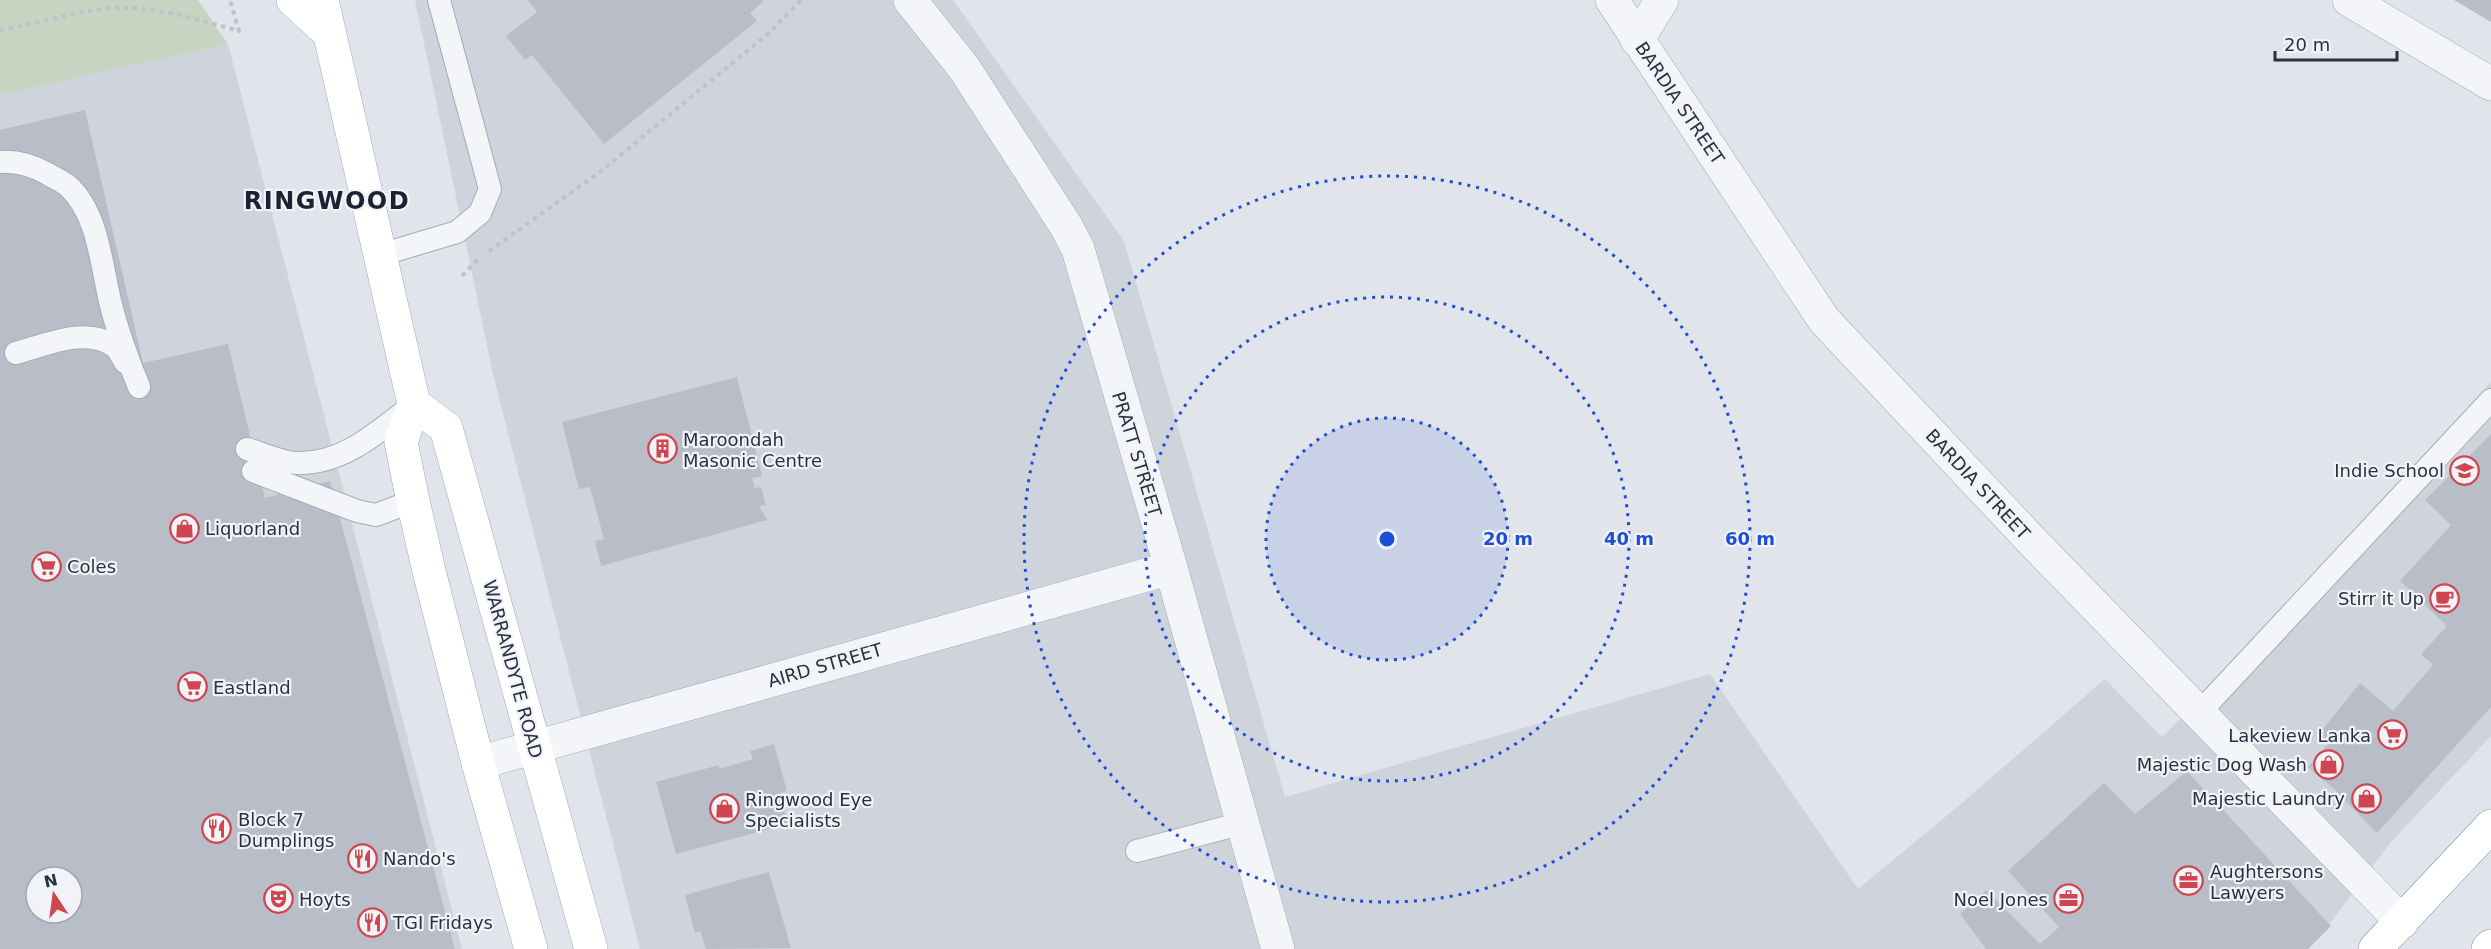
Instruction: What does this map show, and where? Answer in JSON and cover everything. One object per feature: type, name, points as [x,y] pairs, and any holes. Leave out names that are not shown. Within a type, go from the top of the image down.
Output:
[{"type":"main road","points":[[293,0],[330,34]]},
{"type":"main road","points":[[322,0],[414,404],[400,442],[429,571],[478,763],[531,949]]},
{"type":"main road","points":[[413,501],[446,428],[414,404]]},
{"type":"main road","name":"WARRANDYTE ROAD","points":[[446,428],[591,949]]},
{"type":"main road","points":[[2375,949],[2491,826]]},
{"type":"main road","points":[[2488,949],[2491,946]]},
{"type":"street","name":"PRATT STREET","points":[[910,0],[963,68],[1066,226],[1078,249],[1244,823],[1278,949]]},
{"type":"street","name":"BARDIA STREET","points":[[1612,0],[1824,320],[2032,541],[2402,922]]},
{"type":"street","points":[[1637,40],[1662,0]]},
{"type":"street","points":[[2349,0],[2491,84]]},
{"type":"street","name":"AIRD STREET","points":[[478,763],[1171,568]]},
{"type":"lane","points":[[380,255],[456,232],[480,213],[490,189],[439,0]]},
{"type":"lane","points":[[0,162],[12,161],[42,171],[68,186],[86,210],[99,248],[111,304],[125,352],[139,387],[116,347],[100,339],[76,337],[16,353]]},
{"type":"lane","points":[[2199,713],[2491,400]]},
{"type":"lane","points":[[247,449],[294,463],[320,461],[358,447],[414,404]]},
{"type":"lane","points":[[253,471],[357,511],[376,515],[413,501]]},
{"type":"lane","points":[[1137,851],[1244,823]]},
{"type":"path","points":[[0,30],[79,13],[130,8],[190,17],[239,31],[230,0]]},
{"type":"path","points":[[488,252],[600,172],[769,33],[801,0]]},
{"type":"path","points":[[462,276],[478,259]]},
{"type":"shaded area","points":[[415,0],[953,0],[1124,241],[1285,797],[1710,674],[1858,889],[1962,803],[2105,679],[2162,737],[2209,690],[2491,382],[2491,736],[2390,843],[2331,922],[2302,949],[640,949],[493,374]]},
{"type":"shaded area","name":"Eastland","points":[[228,44],[462,949],[0,949],[0,95]]},
{"type":"green space","points":[[0,0],[198,0],[228,44],[0,95]]},
{"type":"building","points":[[528,0],[762,0],[763,2],[750,13],[757,21],[604,144],[532,55],[525,60],[506,36],[537,12]]},
{"type":"building","points":[[2454,0],[2491,0],[2491,22]]},
{"type":"building","name":"Eastland","points":[[85,110],[143,363],[228,344],[265,498],[330,481],[455,949],[0,949],[0,130]]},
{"type":"building","name":"Maroondah Masonic Centre","points":[[737,377],[762,476],[752,478],[755,488],[761,487],[766,505],[759,506],[767,520],[601,566],[595,541],[604,539],[590,487],[579,489],[562,422]]},
{"type":"building","points":[[2491,434],[2491,707],[2377,833],[2333,788],[2308,767],[2328,744],[2318,735],[2360,683],[2393,711],[2433,665],[2421,654],[2447,626],[2400,581],[2451,525],[2425,500]]},
{"type":"building","name":"Ringwood Eye Specialists","points":[[774,744],[787,791],[780,793],[788,824],[676,854],[656,782],[719,765],[719,769],[753,759],[750,751]]},
{"type":"building","name":"Aughtersons Lawyers","points":[[2187,771],[2331,926],[2308,949],[1986,949],[1960,914],[1986,890],[2040,944],[2059,927],[2008,871],[2104,783],[2135,814]]},
{"type":"building","points":[[769,872],[791,948],[706,949],[700,931],[695,933],[685,895]]},
{"type":"place","name":"Maroondah Masonic Centre","points":[[662,449]]},
{"type":"place","name":"Indie School","points":[[2465,470]]},
{"type":"place","name":"Liquorland","points":[[184,528]]},
{"type":"place","name":"Coles","points":[[46,566]]},
{"type":"place","name":"Stirr it Up","points":[[2445,598]]},
{"type":"place","name":"Eastland","points":[[192,687]]},
{"type":"place","name":"Lakeview Lanka","points":[[2392,735]]},
{"type":"place","name":"Majestic Dog Wash","points":[[2328,764]]},
{"type":"place","name":"Majestic Laundry","points":[[2366,798]]},
{"type":"place","name":"Ringwood Eye Specialists","points":[[724,809]]},
{"type":"place","name":"Block 7 Dumplings","points":[[217,829]]},
{"type":"place","name":"Nando's","points":[[362,858]]},
{"type":"place","name":"Aughtersons Lawyers","points":[[2189,881]]},
{"type":"place","name":"Hoyts","points":[[278,899]]},
{"type":"place","name":"Noel Jones","points":[[2069,899]]},
{"type":"place","name":"TGI Fridays","points":[[372,922]]},
{"type":"district","name":"RINGWOOD","points":[[327,201]]}]
